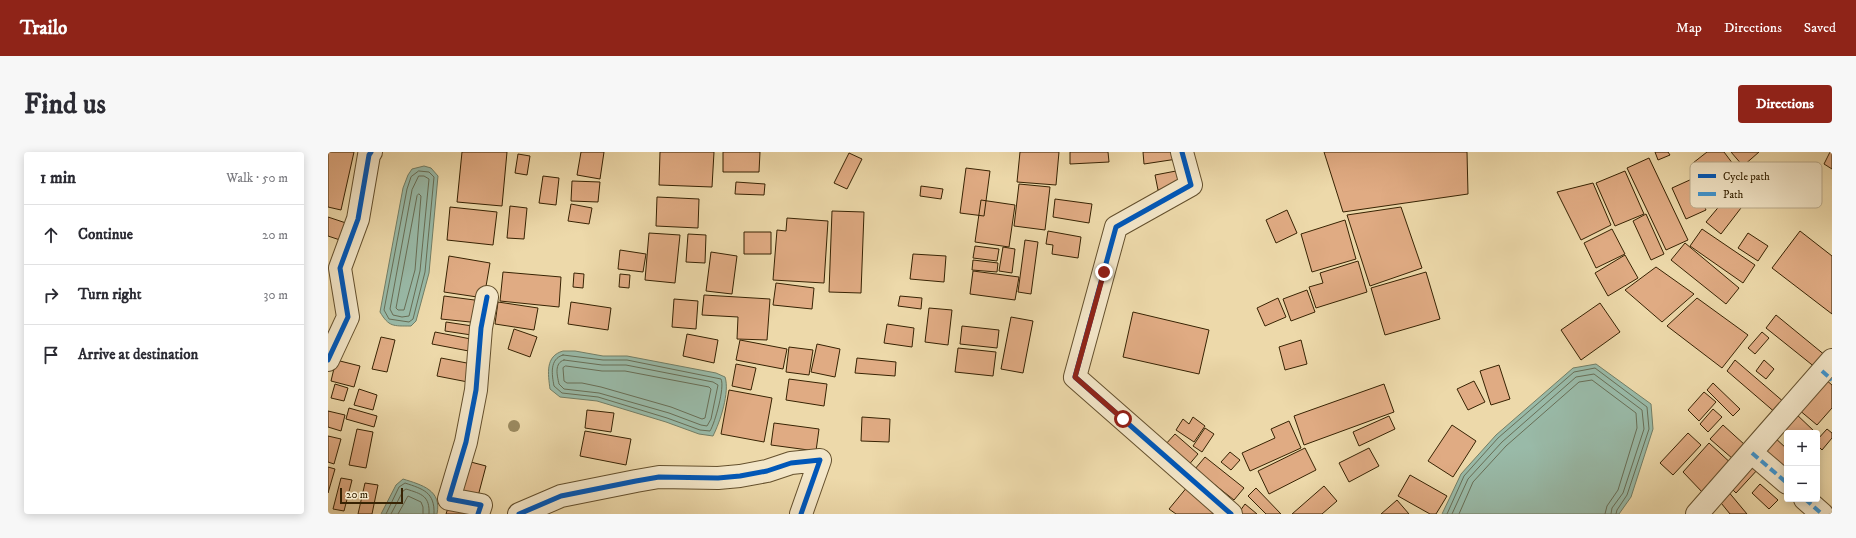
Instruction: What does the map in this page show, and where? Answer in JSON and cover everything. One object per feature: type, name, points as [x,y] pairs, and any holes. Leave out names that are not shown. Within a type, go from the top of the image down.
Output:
[{"type":"street","points":[[328,360],[348,317],[334,266],[358,218],[369,155],[371,152]]},
{"type":"street","points":[[1182,152],[1191,185],[1116,227],[1075,377],[1231,514]]},
{"type":"street","points":[[478,514],[481,505],[449,499],[466,442],[476,390],[481,328],[487,297]]},
{"type":"street","points":[[1697,514],[1829,370]]},
{"type":"street","points":[[1752,453],[1784,480]]},
{"type":"street","points":[[519,514],[561,496],[636,481],[659,477],[718,478],[740,476],[766,471],[791,463],[820,460],[801,514]]},
{"type":"street","points":[[1808,502],[1822,514]]},
{"type":"water","points":[[424,166],[431,168],[438,176],[429,273],[416,321],[411,326],[396,326],[386,321],[380,312],[403,188],[412,169]]},
{"type":"water","points":[[563,351],[575,351],[603,356],[627,356],[716,373],[725,377],[725,399],[719,423],[713,436],[699,434],[666,422],[597,401],[560,397],[550,389],[548,372],[550,361],[557,353]]},
{"type":"water","points":[[1596,364],[1651,404],[1653,429],[1631,497],[1619,514],[1442,514],[1461,474],[1496,435],[1573,368]]},
{"type":"water","points":[[403,479],[423,486],[433,494],[438,506],[437,514],[381,514],[396,485]]},
{"type":"building","points":[[328,152],[354,152],[341,210],[328,207]]},
{"type":"building","points":[[462,152],[507,152],[502,206],[457,202]]},
{"type":"building","points":[[581,152],[604,152],[600,179],[577,175]]},
{"type":"building","points":[[660,152],[714,152],[712,187],[659,185]]},
{"type":"building","points":[[723,152],[760,152],[759,172],[723,172]]},
{"type":"building","points":[[1020,152],[1059,152],[1056,185],[1017,182]]},
{"type":"building","points":[[1070,152],[1108,152],[1109,162],[1070,164]]},
{"type":"building","points":[[1143,152],[1176,152],[1177,159],[1144,164]]},
{"type":"building","points":[[1324,152],[1467,152],[1468,194],[1343,212]]},
{"type":"building","points":[[1655,152],[1668,152],[1670,155],[1658,160]]},
{"type":"building","points":[[1707,152],[1724,152],[1732,162],[1694,162]]},
{"type":"building","points":[[1731,152],[1759,152],[1748,162],[1740,162]]},
{"type":"building","points":[[1830,152],[1832,152],[1832,169],[1824,164]]},
{"type":"building","points":[[849,153],[862,159],[847,189],[834,183]]},
{"type":"building","points":[[518,154],[530,156],[527,175],[515,173]]},
{"type":"building","points":[[1649,158],[1688,240],[1666,250],[1627,168]]},
{"type":"building","points":[[966,168],[990,171],[984,216],[960,213]]},
{"type":"building","points":[[1176,171],[1179,185],[1158,190],[1155,175]]},
{"type":"building","points":[[1625,171],[1644,214],[1615,226],[1596,183]]},
{"type":"building","points":[[543,176],[559,178],[556,205],[539,203]]},
{"type":"building","points":[[1690,180],[1690,208],[1705,208],[1706,210],[1686,219],[1672,188]]},
{"type":"building","points":[[572,181],[600,182],[598,202],[571,201]]},
{"type":"building","points":[[736,182],[765,184],[764,195],[735,194]]},
{"type":"building","points":[[1593,183],[1611,225],[1581,240],[1557,192]]},
{"type":"building","points":[[1019,184],[1050,187],[1045,230],[1014,226]]},
{"type":"building","points":[[921,186],[943,189],[941,199],[920,196]]},
{"type":"building","points":[[657,197],[699,199],[698,228],[656,226]]},
{"type":"building","points":[[1055,199],[1092,204],[1089,223],[1053,217]]},
{"type":"building","points":[[981,200],[1015,205],[1009,247],[975,242]]},
{"type":"building","points":[[571,204],[592,208],[589,224],[568,221]]},
{"type":"building","points":[[510,206],[527,208],[524,239],[507,238]]},
{"type":"building","points":[[450,207],[497,212],[493,245],[447,240]]},
{"type":"building","points":[[1401,207],[1422,268],[1370,286],[1347,215]]},
{"type":"building","points":[[1718,208],[1741,208],[1721,234],[1706,222]]},
{"type":"building","points":[[1287,210],[1297,233],[1276,243],[1266,220]]},
{"type":"building","points":[[832,211],[864,212],[861,293],[829,292]]},
{"type":"building","points":[[1646,214],[1664,254],[1651,260],[1633,221]]},
{"type":"building","points":[[328,217],[346,223],[340,240],[328,236]]},
{"type":"building","points":[[787,218],[828,221],[824,283],[773,280],[777,230],[786,231]]},
{"type":"building","points":[[1345,220],[1356,259],[1312,272],[1301,234]]},
{"type":"building","points":[[1612,229],[1625,254],[1596,268],[1584,243]]},
{"type":"building","points":[[1702,229],[1755,265],[1743,283],[1690,246]]},
{"type":"building","points":[[1048,231],[1081,237],[1078,258],[1052,254],[1053,245],[1046,244]]},
{"type":"building","points":[[1800,231],[1832,256],[1832,314],[1772,268]]},
{"type":"building","points":[[744,232],[771,232],[771,254],[744,254]]},
{"type":"building","points":[[649,233],[680,235],[675,283],[645,280]]},
{"type":"building","points":[[1748,233],[1768,246],[1758,261],[1738,248]]},
{"type":"building","points":[[688,234],[706,235],[705,263],[686,262]]},
{"type":"building","points":[[1025,240],[1038,242],[1031,294],[1018,292]]},
{"type":"building","points":[[1685,243],[1739,288],[1726,304],[1671,260]]},
{"type":"building","points":[[975,246],[999,249],[997,261],[973,258]]},
{"type":"building","points":[[1003,247],[1015,249],[1012,273],[999,271]]},
{"type":"building","points":[[620,250],[646,254],[643,272],[618,269]]},
{"type":"building","points":[[711,252],[737,256],[732,294],[706,291]]},
{"type":"building","points":[[913,254],[946,256],[944,282],[910,279]]},
{"type":"building","points":[[1625,255],[1638,278],[1608,296],[1595,273]]},
{"type":"building","points":[[449,256],[490,263],[484,298],[444,292]]},
{"type":"building","points":[[973,260],[998,263],[997,272],[972,270]]},
{"type":"building","points":[[1358,261],[1367,292],[1316,308],[1309,287],[1323,283],[1320,273]]},
{"type":"building","points":[[1656,267],[1694,294],[1662,322],[1625,290]]},
{"type":"building","points":[[973,271],[1019,277],[1015,300],[970,294]]},
{"type":"building","points":[[503,272],[561,277],[559,307],[500,301]]},
{"type":"building","points":[[1426,272],[1440,319],[1385,335],[1371,288]]},
{"type":"building","points":[[574,273],[584,274],[583,288],[573,287]]},
{"type":"building","points":[[620,274],[630,275],[629,288],[619,287]]},
{"type":"building","points":[[776,283],[814,288],[812,309],[773,305]]},
{"type":"building","points":[[1307,290],[1315,312],[1291,321],[1283,299]]},
{"type":"building","points":[[704,295],[770,299],[767,340],[737,339],[738,317],[702,315]]},
{"type":"building","points":[[444,296],[482,301],[480,323],[441,319]]},
{"type":"building","points":[[900,296],[922,298],[921,309],[898,306]]},
{"type":"building","points":[[1278,298],[1286,317],[1265,326],[1257,308]]},
{"type":"building","points":[[1697,298],[1748,335],[1722,368],[1667,326]]},
{"type":"building","points":[[674,299],[698,301],[696,329],[672,327]]},
{"type":"building","points":[[498,302],[538,308],[534,330],[495,324]]},
{"type":"building","points":[[571,302],[611,308],[608,330],[568,324]]},
{"type":"building","points":[[1600,303],[1620,332],[1581,360],[1561,330]]},
{"type":"building","points":[[929,308],[952,310],[948,345],[925,342]]},
{"type":"building","points":[[1133,312],[1209,330],[1199,374],[1123,357]]},
{"type":"building","points":[[1776,315],[1826,356],[1816,368],[1766,328]]},
{"type":"building","points":[[1011,317],[1033,321],[1023,373],[1001,369]]},
{"type":"building","points":[[446,322],[479,327],[478,336],[445,331]]},
{"type":"building","points":[[887,324],[914,328],[912,347],[884,343]]},
{"type":"building","points":[[962,326],[999,330],[997,348],[960,344]]},
{"type":"building","points":[[514,329],[537,337],[530,357],[508,349]]},
{"type":"building","points":[[435,332],[476,340],[474,352],[432,344]]},
{"type":"building","points":[[1762,332],[1769,338],[1755,354],[1748,348]]},
{"type":"building","points":[[687,334],[718,340],[714,363],[683,356]]},
{"type":"building","points":[[381,337],[395,340],[387,372],[372,369]]},
{"type":"building","points":[[740,340],[787,349],[783,369],[736,360]]},
{"type":"building","points":[[1301,340],[1307,364],[1285,370],[1279,347]]},
{"type":"building","points":[[817,344],[840,349],[835,377],[811,372]]},
{"type":"building","points":[[789,347],[813,350],[809,375],[786,372]]},
{"type":"building","points":[[958,348],[996,352],[993,376],[955,372]]},
{"type":"building","points":[[441,358],[477,365],[473,383],[437,376]]},
{"type":"building","points":[[857,358],[896,362],[895,376],[855,373]]},
{"type":"building","points":[[336,360],[360,366],[354,387],[331,381]]},
{"type":"building","points":[[1735,360],[1785,403],[1777,414],[1727,371]]},
{"type":"building","points":[[1764,360],[1774,369],[1766,379],[1756,371]]},
{"type":"building","points":[[736,364],[756,368],[751,390],[732,386]]},
{"type":"building","points":[[1499,365],[1510,399],[1491,405],[1480,371]]},
{"type":"building","points":[[789,379],[827,384],[824,406],[786,400]]},
{"type":"building","points":[[1825,379],[1832,385],[1832,408],[1817,425],[1798,409]]},
{"type":"building","points":[[1474,381],[1485,402],[1468,410],[1457,389]]},
{"type":"building","points":[[1713,383],[1740,409],[1733,416],[1707,390]]},
{"type":"building","points":[[335,384],[348,388],[344,401],[331,398]]},
{"type":"building","points":[[1384,384],[1394,412],[1304,445],[1294,416]]},
{"type":"building","points":[[359,389],[377,395],[373,410],[354,405]]},
{"type":"building","points":[[729,390],[772,398],[764,442],[721,434]]},
{"type":"building","points":[[1704,392],[1716,402],[1699,421],[1688,410]]},
{"type":"building","points":[[349,408],[377,416],[374,427],[346,419]]},
{"type":"building","points":[[1713,409],[1722,417],[1708,432],[1700,424]]},
{"type":"building","points":[[587,410],[614,413],[611,432],[585,428]]},
{"type":"building","points":[[328,411],[345,415],[341,431],[328,427]]},
{"type":"building","points":[[1794,412],[1813,430],[1784,430],[1780,427]]},
{"type":"building","points":[[1389,416],[1395,429],[1359,446],[1353,432]]},
{"type":"building","points":[[862,417],[890,419],[889,442],[861,441]]},
{"type":"building","points":[[1193,417],[1205,426],[1194,442],[1176,430],[1183,419],[1189,424]]},
{"type":"building","points":[[1289,421],[1301,448],[1250,471],[1242,453],[1275,438],[1271,429]]},
{"type":"building","points":[[774,423],[819,429],[816,451],[771,445]]},
{"type":"building","points":[[1452,425],[1476,441],[1453,477],[1428,461]]},
{"type":"building","points":[[1723,425],[1745,445],[1733,459],[1710,439]]},
{"type":"building","points":[[1205,428],[1214,434],[1202,452],[1193,446]]},
{"type":"building","points":[[357,429],[373,432],[366,468],[349,465]]},
{"type":"building","points":[[1827,429],[1832,433],[1832,438],[1822,450],[1820,448],[1820,437]]},
{"type":"building","points":[[585,431],[631,439],[626,465],[580,456]]},
{"type":"building","points":[[1688,433],[1701,445],[1673,475],[1660,463]]},
{"type":"building","points":[[1175,434],[1198,454],[1187,467],[1164,446]]},
{"type":"building","points":[[328,436],[341,439],[334,464],[328,462]]},
{"type":"building","points":[[1773,436],[1784,446],[1784,468],[1781,472],[1759,452]]},
{"type":"building","points":[[1709,443],[1734,466],[1704,494],[1683,472]]},
{"type":"building","points":[[1305,448],[1316,470],[1269,494],[1258,471]]},
{"type":"building","points":[[1369,448],[1379,466],[1349,482],[1339,463]]},
{"type":"building","points":[[1230,452],[1240,460],[1231,470],[1221,462]]},
{"type":"building","points":[[1205,457],[1244,488],[1234,500],[1195,469]]},
{"type":"building","points":[[467,461],[486,466],[477,500],[458,495]]},
{"type":"building","points":[[1752,461],[1759,468],[1736,493],[1729,486]]},
{"type":"building","points":[[328,467],[335,469],[328,493]]},
{"type":"building","points":[[1410,475],[1447,496],[1436,514],[1430,514],[1398,496]]},
{"type":"building","points":[[341,478],[352,480],[344,511],[333,509]]},
{"type":"building","points":[[365,483],[378,485],[372,514],[358,514]]},
{"type":"building","points":[[1760,484],[1778,500],[1769,509],[1752,493]]},
{"type":"building","points":[[1188,486],[1216,510],[1212,514],[1176,514],[1169,509]]},
{"type":"building","points":[[1324,486],[1337,501],[1322,514],[1292,514]]},
{"type":"building","points":[[1256,488],[1281,514],[1266,514],[1248,496]]},
{"type":"building","points":[[1727,490],[1747,514],[1730,514],[1717,498]]},
{"type":"building","points":[[1397,500],[1409,514],[1381,514]]},
{"type":"building","points":[[1245,504],[1257,514],[1243,514],[1240,511]]},
{"type":"building","points":[[448,508],[468,513],[468,514],[446,514]]},
{"type":"marked path","points":[[1822,371],[1832,380]]},
{"type":"marked path","points":[[1752,453],[1784,480]]},
{"type":"marked path","points":[[1808,502],[1822,514]]},
{"type":"cycle path","points":[[328,360],[348,317],[340,268],[358,219],[369,155],[371,152]]},
{"type":"cycle path","points":[[1182,152],[1191,185],[1116,227],[1075,377],[1231,514]]},
{"type":"cycle path","points":[[478,514],[481,505],[449,499],[466,442],[476,390],[481,328],[487,297]]},
{"type":"cycle path","points":[[519,514],[561,496],[636,481],[659,477],[718,478],[740,476],[767,471],[791,463],[820,460],[801,514]]},
{"type":"route","points":[[1104,272],[1075,377],[1123,419]]}]
